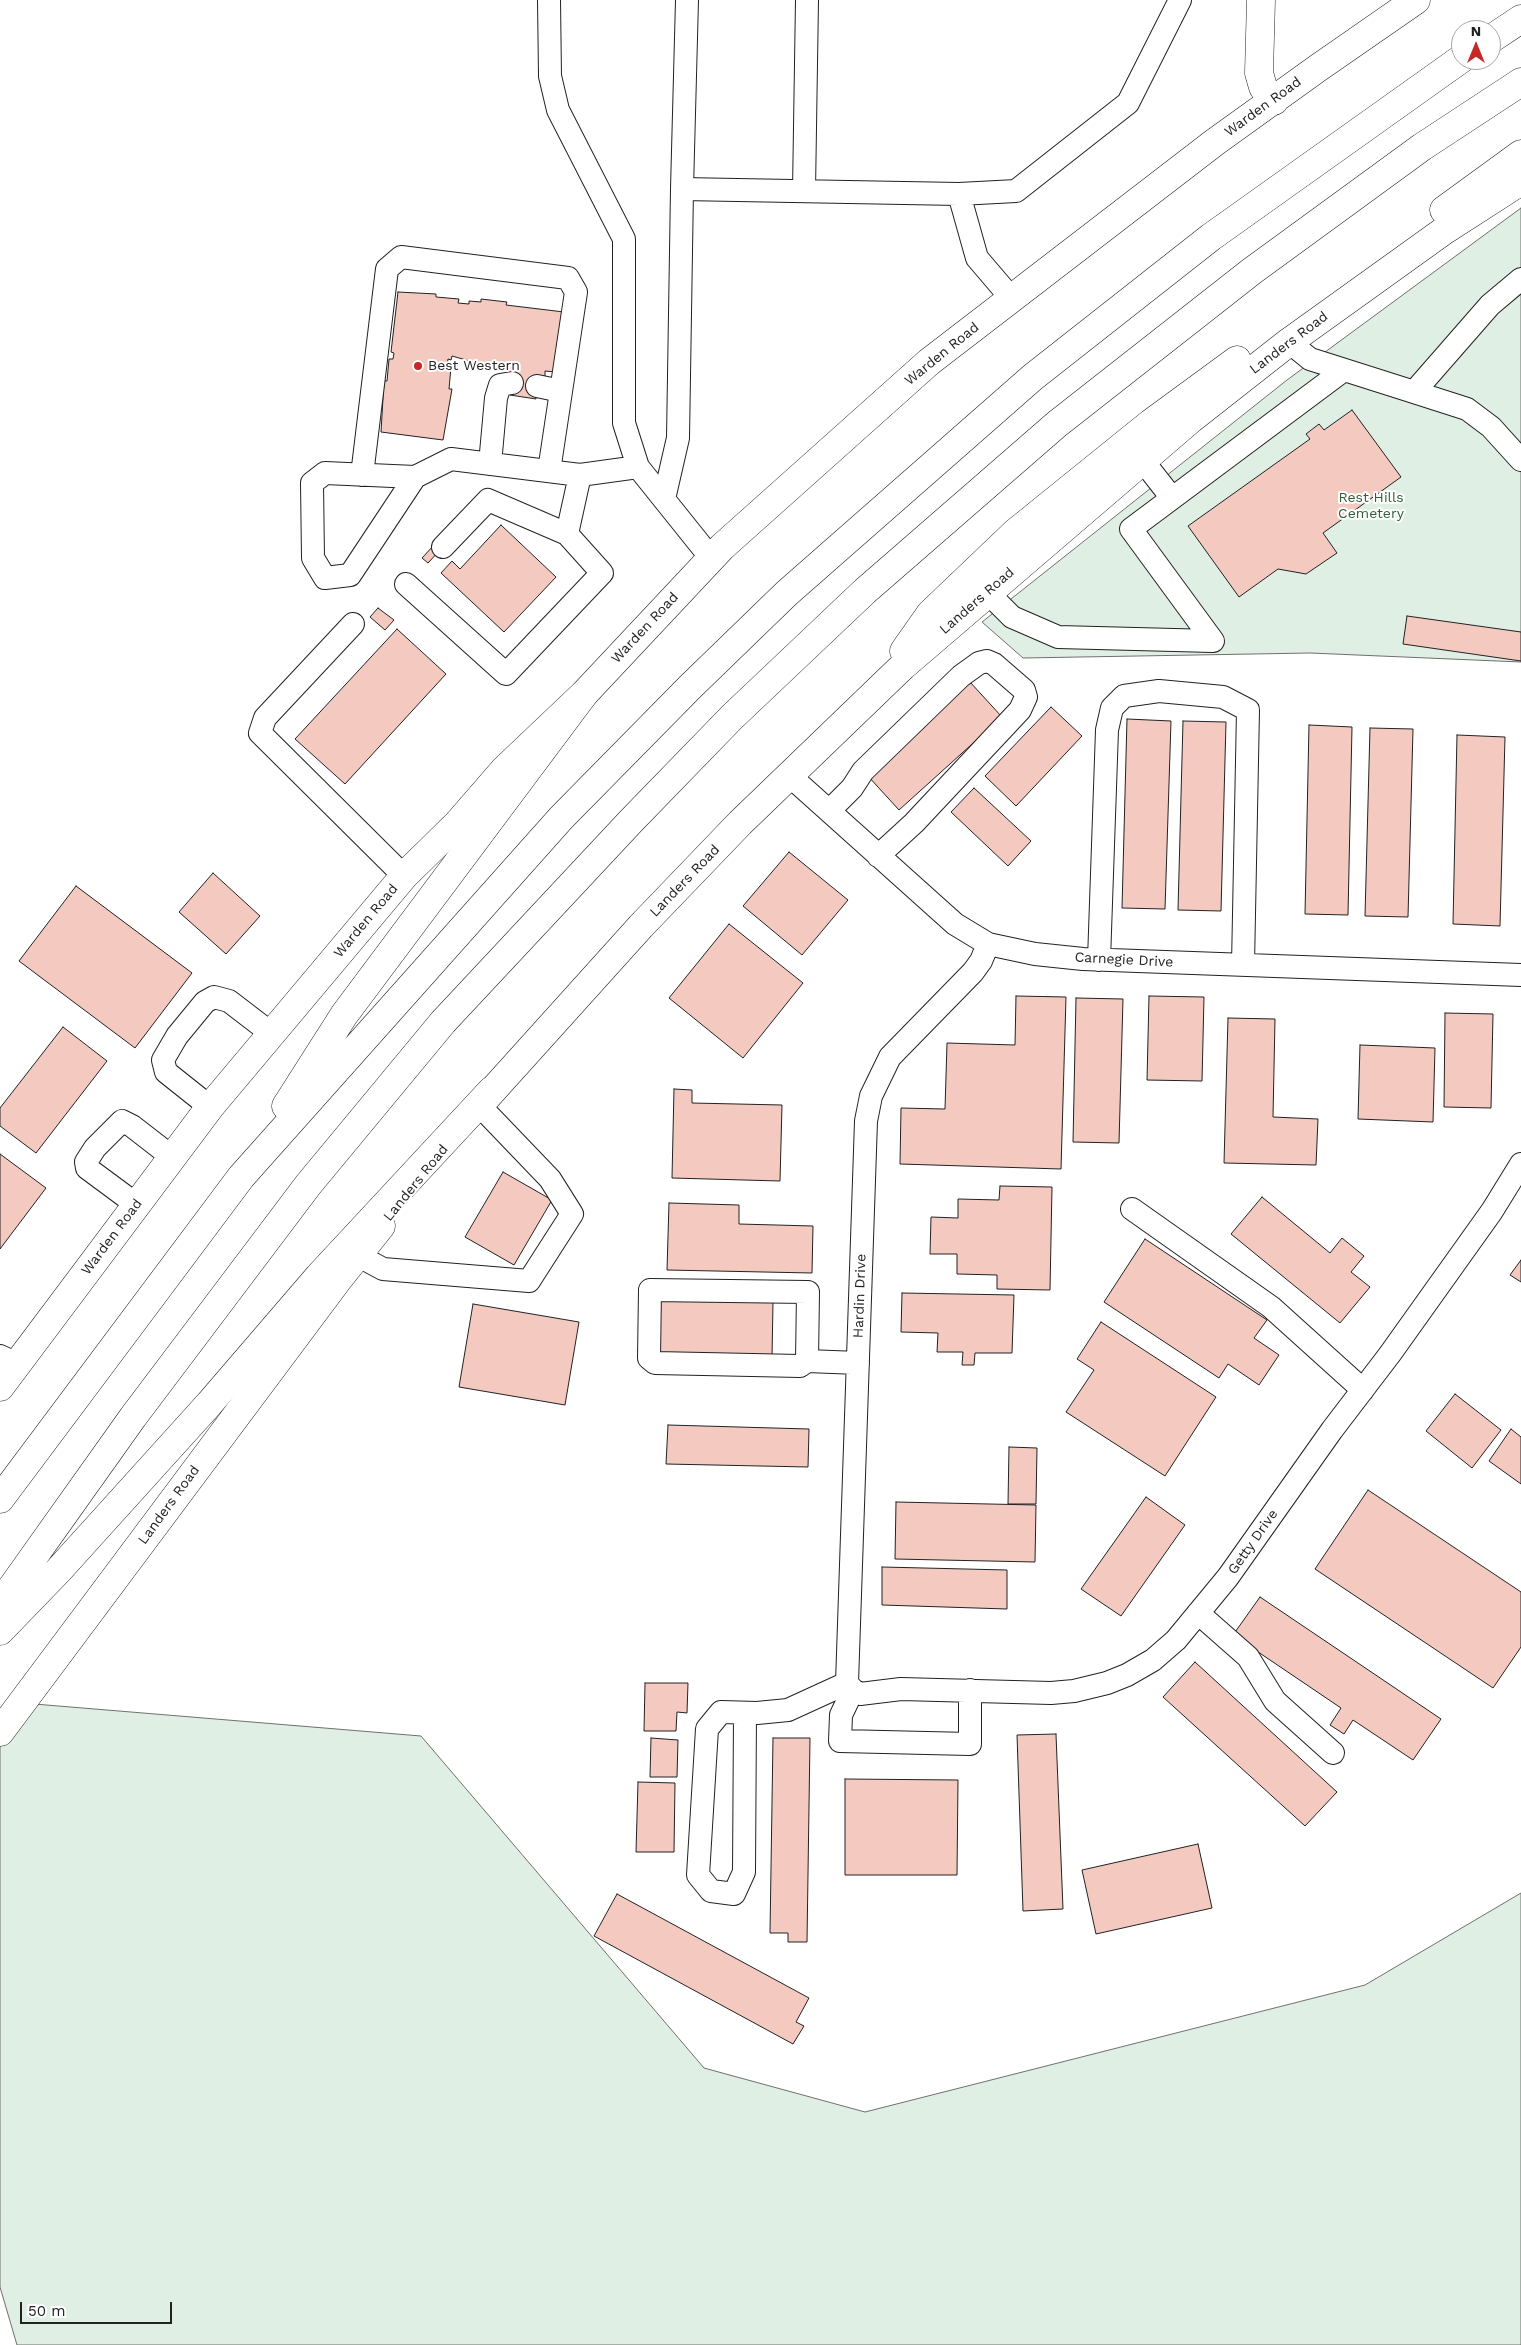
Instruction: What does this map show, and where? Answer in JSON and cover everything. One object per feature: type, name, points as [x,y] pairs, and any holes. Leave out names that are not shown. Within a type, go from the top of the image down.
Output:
[{"type":"main road","points":[[1261,0],[1259,73],[1263,86],[1274,101]]},
{"type":"main road","name":"Warden Road","points":[[0,1387],[8,1360],[136,1205],[210,1107],[404,876],[458,823],[504,770],[584,694],[711,558],[807,468],[929,362],[1215,142],[1274,101],[1404,3]]},
{"type":"main road","points":[[1501,32],[1521,19]]},
{"type":"main road","points":[[241,1177],[561,818],[690,687],[787,593],[1033,377],[1149,284],[1360,129],[1451,66]]},
{"type":"main road","points":[[0,1604],[133,1417],[308,1185],[443,1022],[631,821],[732,717],[865,591],[1057,424],[1252,270],[1422,147],[1521,82]]},
{"type":"main road","points":[[874,694],[930,614],[1016,532],[1151,422],[1521,154]]},
{"type":"main road","name":"Landers Road","points":[[0,1732],[357,1255],[485,1098],[740,822],[874,694],[987,592],[1191,419],[1289,342],[1445,230],[1521,180]]},
{"type":"main road","points":[[0,1500],[241,1177],[344,1015],[584,694]]},
{"type":"main road","points":[[0,1631],[97,1528],[319,1276],[485,1098]]},
{"type":"street","points":[[549,0],[550,76],[558,110],[624,239],[624,423],[638,467],[711,558]]},
{"type":"street","points":[[664,499],[678,438],[682,189],[688,0]]},
{"type":"street","points":[[804,191],[807,0]]},
{"type":"street","points":[[682,189],[959,194],[1016,191],[1128,103],[1180,0]]},
{"type":"street","points":[[959,194],[978,258],[1012,299]]},
{"type":"street","points":[[362,475],[387,269],[401,257],[568,278],[576,292],[549,471]]},
{"type":"street","points":[[1414,392],[1490,305],[1521,279]]},
{"type":"street","points":[[1289,342],[1310,358],[1467,409],[1491,427],[1521,460]]},
{"type":"street","points":[[987,592],[1012,617],[1058,637],[1213,641],[1131,529],[1344,370]]},
{"type":"street","points":[[490,464],[496,398],[500,386],[512,383]]},
{"type":"street","points":[[537,386],[562,390]]},
{"type":"street","points":[[415,478],[325,473],[312,483],[313,558],[325,578],[350,575],[415,478],[451,459],[580,475],[638,467]]},
{"type":"street","points":[[1143,461],[1172,498]]},
{"type":"street","points":[[567,534],[580,475]]},
{"type":"street","points":[[406,584],[506,674],[602,573],[567,534],[488,500],[443,546]]},
{"type":"street","points":[[353,624],[265,718],[260,733],[404,876]]},
{"type":"street","points":[[830,810],[852,788],[863,771],[960,676],[979,663],[987,662],[994,664],[1024,690],[1026,697],[1020,710],[914,822],[878,856]]},
{"type":"street","points":[[1099,960],[1107,730],[1112,708],[1124,696],[1159,691],[1223,696],[1248,710],[1243,965]]},
{"type":"street","name":"Carnegie Drive","points":[[790,776],[955,924],[988,944],[1035,954],[1099,960],[1521,975]]},
{"type":"street","name":"Hardin Drive","points":[[850,1687],[866,1121],[871,1096],[890,1057],[973,972],[988,944]]},
{"type":"street","points":[[210,1107],[166,1072],[163,1060],[177,1036],[205,1002],[214,997],[229,1002],[272,1034]]},
{"type":"street","points":[[357,1255],[383,1269],[529,1281],[572,1214],[550,1179],[485,1098]]},
{"type":"street","points":[[136,1205],[86,1168],[86,1162],[95,1148],[122,1122],[132,1126],[172,1157]]},
{"type":"street","name":"Getty Drive","points":[[850,1687],[860,1694],[901,1689],[1051,1693],[1074,1691],[1127,1676],[1153,1660],[1176,1640],[1228,1577],[1332,1430],[1492,1212],[1521,1164]]},
{"type":"street","points":[[1132,1209],[1271,1308],[1363,1390]]},
{"type":"street","points":[[807,1361],[808,1292],[650,1290],[649,1358],[654,1363],[800,1366],[807,1361],[858,1363]]},
{"type":"street","points":[[1198,1614],[1248,1657],[1274,1701],[1333,1753]]},
{"type":"street","points":[[745,1713],[744,1872],[734,1894],[711,1892],[698,1875],[707,1729],[721,1712],[745,1713],[788,1710],[850,1687]]},
{"type":"street","points":[[850,1687],[841,1715],[840,1741],[970,1744],[970,1690]]},
{"type":"green space","name":"Rest Hills Cemetery","points":[[1521,208],[1521,662],[1310,653],[1023,658],[982,622],[1287,380]]},
{"type":"green space","points":[[22,1703],[421,1736],[704,2068],[865,2112],[1365,1985],[1521,1893],[1521,2345],[17,2345],[0,2287],[0,1744]]},
{"type":"building","name":"Best Western","points":[[398,292],[436,294],[436,297],[459,299],[458,303],[469,304],[469,301],[481,302],[481,299],[507,302],[506,305],[564,312],[556,372],[545,371],[545,377],[538,377],[536,399],[510,395],[513,373],[508,372],[508,366],[499,365],[499,368],[472,365],[473,362],[452,356],[451,360],[448,359],[447,366],[451,367],[449,389],[452,389],[443,440],[381,432],[384,381],[387,381],[389,359],[393,359],[394,353],[391,352]]},
{"type":"building","points":[[1352,410],[1401,477],[1323,533],[1337,553],[1306,574],[1278,569],[1239,597],[1188,526],[1310,439],[1306,434],[1319,424],[1324,430]]},
{"type":"building","points":[[501,525],[556,577],[504,632],[441,573],[452,561],[460,569]]},
{"type":"building","points":[[434,545],[440,550],[428,563],[422,558]]},
{"type":"building","points":[[378,608],[394,620],[385,630],[370,617]]},
{"type":"building","points":[[1407,616],[1521,632],[1521,661],[1403,644]]},
{"type":"building","points":[[397,629],[446,674],[345,784],[295,739]]},
{"type":"building","points":[[970,682],[1002,717],[899,810],[867,775]]},
{"type":"building","points":[[1051,707],[1082,736],[1016,806],[985,776]]},
{"type":"building","points":[[1127,719],[1171,721],[1165,909],[1122,908]]},
{"type":"building","points":[[1183,721],[1226,722],[1221,911],[1178,910]]},
{"type":"building","points":[[1309,725],[1352,727],[1348,915],[1305,914]]},
{"type":"building","points":[[1370,728],[1413,729],[1408,917],[1365,916]]},
{"type":"building","points":[[1457,735],[1505,737],[1500,926],[1453,924]]},
{"type":"building","points":[[974,788],[1031,841],[1008,866],[951,812]]},
{"type":"building","points":[[789,852],[848,900],[802,955],[743,906]]},
{"type":"building","points":[[213,873],[260,916],[226,954],[179,912]]},
{"type":"building","points":[[76,886],[192,973],[135,1048],[19,961]]},
{"type":"building","points":[[729,924],[803,983],[743,1058],[669,998]]},
{"type":"building","points":[[1016,996],[1066,997],[1061,1169],[900,1164],[901,1108],[945,1109],[947,1043],[1015,1045]]},
{"type":"building","points":[[1149,996],[1204,997],[1202,1081],[1147,1080]]},
{"type":"building","points":[[1076,998],[1123,999],[1119,1143],[1073,1142]]},
{"type":"building","points":[[1445,1013],[1493,1014],[1491,1108],[1444,1107]]},
{"type":"building","points":[[1228,1018],[1275,1019],[1273,1117],[1318,1119],[1316,1165],[1224,1163]]},
{"type":"building","points":[[63,1027],[107,1061],[36,1153],[0,1126],[0,1108]]},
{"type":"building","points":[[1360,1045],[1435,1048],[1433,1122],[1358,1119]]},
{"type":"building","points":[[674,1089],[692,1090],[692,1103],[782,1105],[780,1181],[672,1178]]},
{"type":"building","points":[[0,1154],[46,1188],[0,1249]]},
{"type":"building","points":[[503,1172],[552,1200],[514,1265],[465,1237]]},
{"type":"building","points":[[1000,1186],[1052,1187],[1050,1290],[997,1289],[997,1275],[957,1274],[957,1254],[930,1254],[931,1217],[958,1218],[958,1199],[999,1200]]},
{"type":"building","points":[[1262,1197],[1330,1253],[1342,1238],[1364,1256],[1351,1272],[1370,1287],[1340,1323],[1231,1234]]},
{"type":"building","points":[[669,1203],[739,1205],[739,1224],[813,1226],[812,1273],[667,1270]]},
{"type":"building","points":[[1145,1239],[1267,1320],[1254,1338],[1279,1355],[1259,1385],[1228,1364],[1219,1378],[1104,1302]]},
{"type":"building","points":[[1521,1260],[1521,1282],[1510,1275]]},
{"type":"building","points":[[902,1293],[1014,1295],[1012,1353],[975,1353],[974,1365],[962,1365],[963,1352],[937,1352],[938,1333],[901,1332]]},
{"type":"building","points":[[656,1299],[773,1302],[772,1358],[655,1356]]},
{"type":"building","points":[[473,1304],[579,1322],[565,1405],[459,1387]]},
{"type":"building","points":[[1101,1322],[1216,1397],[1165,1476],[1066,1412],[1094,1370],[1077,1359]]},
{"type":"building","points":[[1455,1394],[1501,1430],[1472,1468],[1426,1431]]},
{"type":"building","points":[[668,1425],[809,1429],[808,1467],[666,1464]]},
{"type":"building","points":[[1511,1429],[1521,1437],[1521,1484],[1489,1461]]},
{"type":"building","points":[[1009,1447],[1037,1448],[1036,1504],[1008,1504]]},
{"type":"building","points":[[1368,1490],[1521,1592],[1521,1647],[1493,1688],[1315,1569]]},
{"type":"building","points":[[1146,1497],[1185,1525],[1121,1616],[1081,1589]]},
{"type":"building","points":[[896,1502],[1036,1505],[1035,1562],[895,1559]]},
{"type":"building","points":[[882,1567],[1007,1570],[1007,1609],[882,1605]]},
{"type":"building","points":[[1260,1597],[1441,1719],[1413,1760],[1353,1720],[1344,1734],[1330,1725],[1341,1708],[1233,1635]]},
{"type":"building","points":[[1195,1662],[1337,1792],[1305,1826],[1163,1697]]},
{"type":"building","points":[[645,1683],[688,1683],[687,1713],[677,1712],[676,1731],[644,1731]]},
{"type":"building","points":[[1056,1734],[1063,1909],[1023,1911],[1017,1735]]},
{"type":"building","points":[[651,1738],[678,1740],[677,1777],[650,1777]]},
{"type":"building","points":[[773,1738],[810,1738],[807,1942],[788,1942],[788,1933],[770,1933]]},
{"type":"building","points":[[845,1779],[958,1780],[957,1875],[845,1875]]},
{"type":"building","points":[[638,1782],[675,1783],[674,1852],[636,1852]]},
{"type":"building","points":[[1198,1844],[1212,1908],[1096,1934],[1082,1870]]},
{"type":"building","points":[[617,1894],[809,1998],[796,2022],[804,2026],[793,2044],[594,1936]]},
{"type":"place","name":"Best Western","points":[[418,366]]}]
